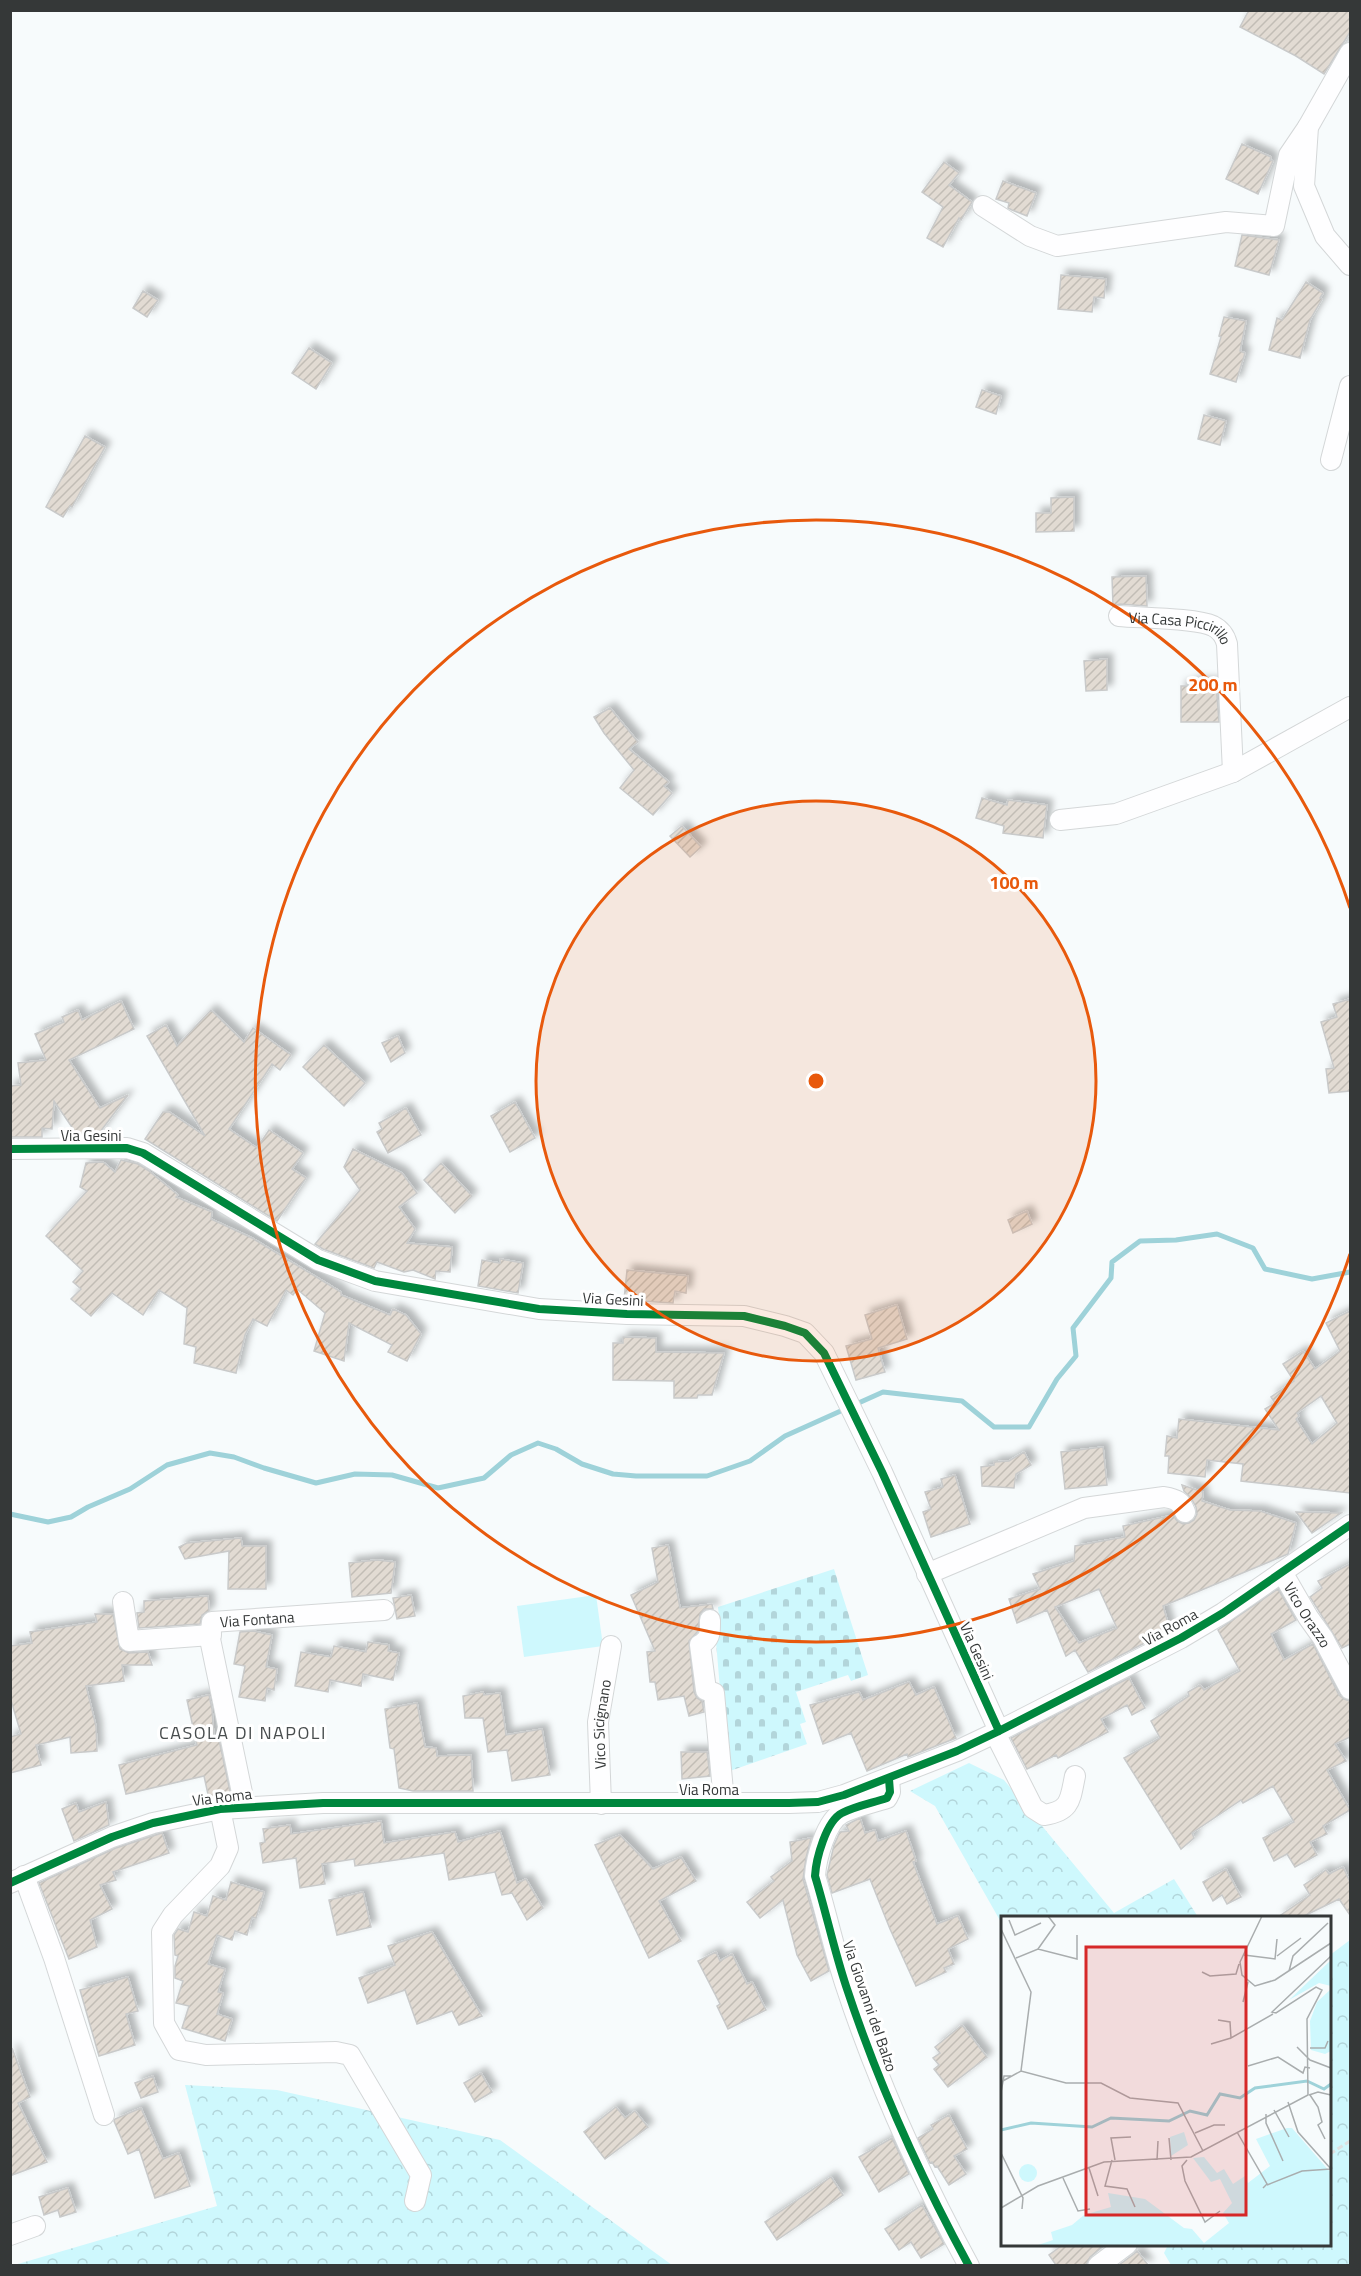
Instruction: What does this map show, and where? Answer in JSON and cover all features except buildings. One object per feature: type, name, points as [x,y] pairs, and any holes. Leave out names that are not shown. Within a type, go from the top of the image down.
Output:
[{"type":"street","points":[[983,206],[1030,236],[1057,246],[1226,222],[1274,226],[1289,155],[1348,64]]},
{"type":"street","points":[[1308,128],[1304,186],[1325,236],[1350,265]]},
{"type":"street","points":[[1331,460],[1350,386]]},
{"type":"street","name":"Via Casa Piccirillo","points":[[1119,616],[1202,623],[1216,627],[1221,632],[1227,644],[1233,772]]},
{"type":"street","points":[[1060,820],[1116,814],[1233,772],[1350,707]]},
{"type":"street","name":"Via Gesini","points":[[10,1149],[127,1148],[143,1153],[196,1183],[318,1260],[375,1281],[539,1308],[627,1314],[744,1316],[806,1333],[824,1353],[882,1472],[1033,1808],[1044,1815],[1064,1809],[1070,1801],[1075,1776]]},
{"type":"street","points":[[927,1574],[1084,1508],[1164,1497],[1174,1498],[1182,1504],[1185,1512]]},
{"type":"street","name":"Via Roma","points":[[17,1880],[112,1837],[185,1815],[220,1809],[323,1803],[819,1802],[889,1779],[957,1751],[1181,1638],[1223,1613],[1350,1525]]},
{"type":"street","name":"Vico Orazzo","points":[[1282,1572],[1323,1638],[1350,1689]]},
{"type":"street","points":[[123,1602],[129,1641],[211,1635]]},
{"type":"street","name":"Via Fontana","points":[[245,1807],[210,1640],[212,1622],[384,1610]]},
{"type":"street","points":[[710,1620],[710,1636],[700,1645],[706,1690],[714,1693],[724,1802]]},
{"type":"street","name":"Vico Sicignano","points":[[601,1804],[598,1722],[611,1646]]},
{"type":"street","name":"Via Giovanni del Balzo","points":[[889,1779],[890,1792],[887,1798],[841,1814],[832,1821],[816,1860],[815,1876],[846,1985],[890,2104],[934,2202],[969,2265]]},
{"type":"street","points":[[220,1809],[228,1848],[220,1866],[173,1915],[162,1932],[164,2023],[179,2050],[206,2055],[336,2052],[350,2055],[421,2175],[415,2201]]},
{"type":"street","points":[[17,1880],[54,1958],[104,2115]]},
{"type":"street","points":[[10,2235],[35,2226]]},
{"type":"street","points":[[1098,2265],[1124,2246]]},
{"type":"path","points":[[1331,2153],[1350,2141]]},
{"type":"green space","points":[[834,1569],[868,1675],[851,1681],[848,1675],[796,1692],[806,1722],[800,1724],[807,1744],[727,1772],[714,1618],[719,1616],[718,1607]]},
{"type":"green space","points":[[596,1595],[603,1646],[524,1657],[517,1606]]},
{"type":"green space","points":[[969,1763],[1004,1780],[1114,1913],[1174,1879],[1197,1916],[1001,1916],[1001,1922],[935,1806],[910,1791]]},
{"type":"green space","points":[[1350,1940],[1350,2265],[1171,2265],[1164,2253],[1168,2246],[1331,2246],[1331,1954]]},
{"type":"green space","points":[[185,2085],[277,2090],[500,2140],[672,2265],[11,2266],[217,2206]]},
{"type":"waterway","points":[[10,1514],[48,1522],[71,1517],[130,1489],[167,1465],[210,1453],[234,1457],[316,1483],[355,1474],[392,1475],[438,1488],[484,1478],[511,1455],[538,1443],[556,1449],[582,1464],[613,1474],[707,1476],[750,1461],[785,1436],[883,1392],[962,1401],[994,1427],[1029,1427],[1057,1379],[1076,1356],[1073,1328],[1111,1278],[1112,1262],[1140,1241],[1176,1240],[1217,1234],[1253,1248],[1265,1269],[1312,1279],[1350,1272]]},
{"type":"cycle path","points":[[10,1149],[127,1148],[143,1153],[318,1260],[375,1281],[539,1309],[627,1314],[744,1316],[805,1333],[824,1353],[882,1472],[999,1731]]},
{"type":"cycle path","points":[[10,1883],[112,1837],[153,1823],[220,1809],[323,1803],[818,1802],[844,1795],[957,1751],[1181,1638],[1223,1613],[1350,1525]]},
{"type":"cycle path","points":[[889,1779],[890,1792],[887,1798],[858,1806],[836,1817],[820,1851],[815,1876],[842,1972],[872,2058],[917,2163],[969,2266]]},
{"type":"district","name":"CASOLA DI NAPOLI","points":[[243,1732]]}]
